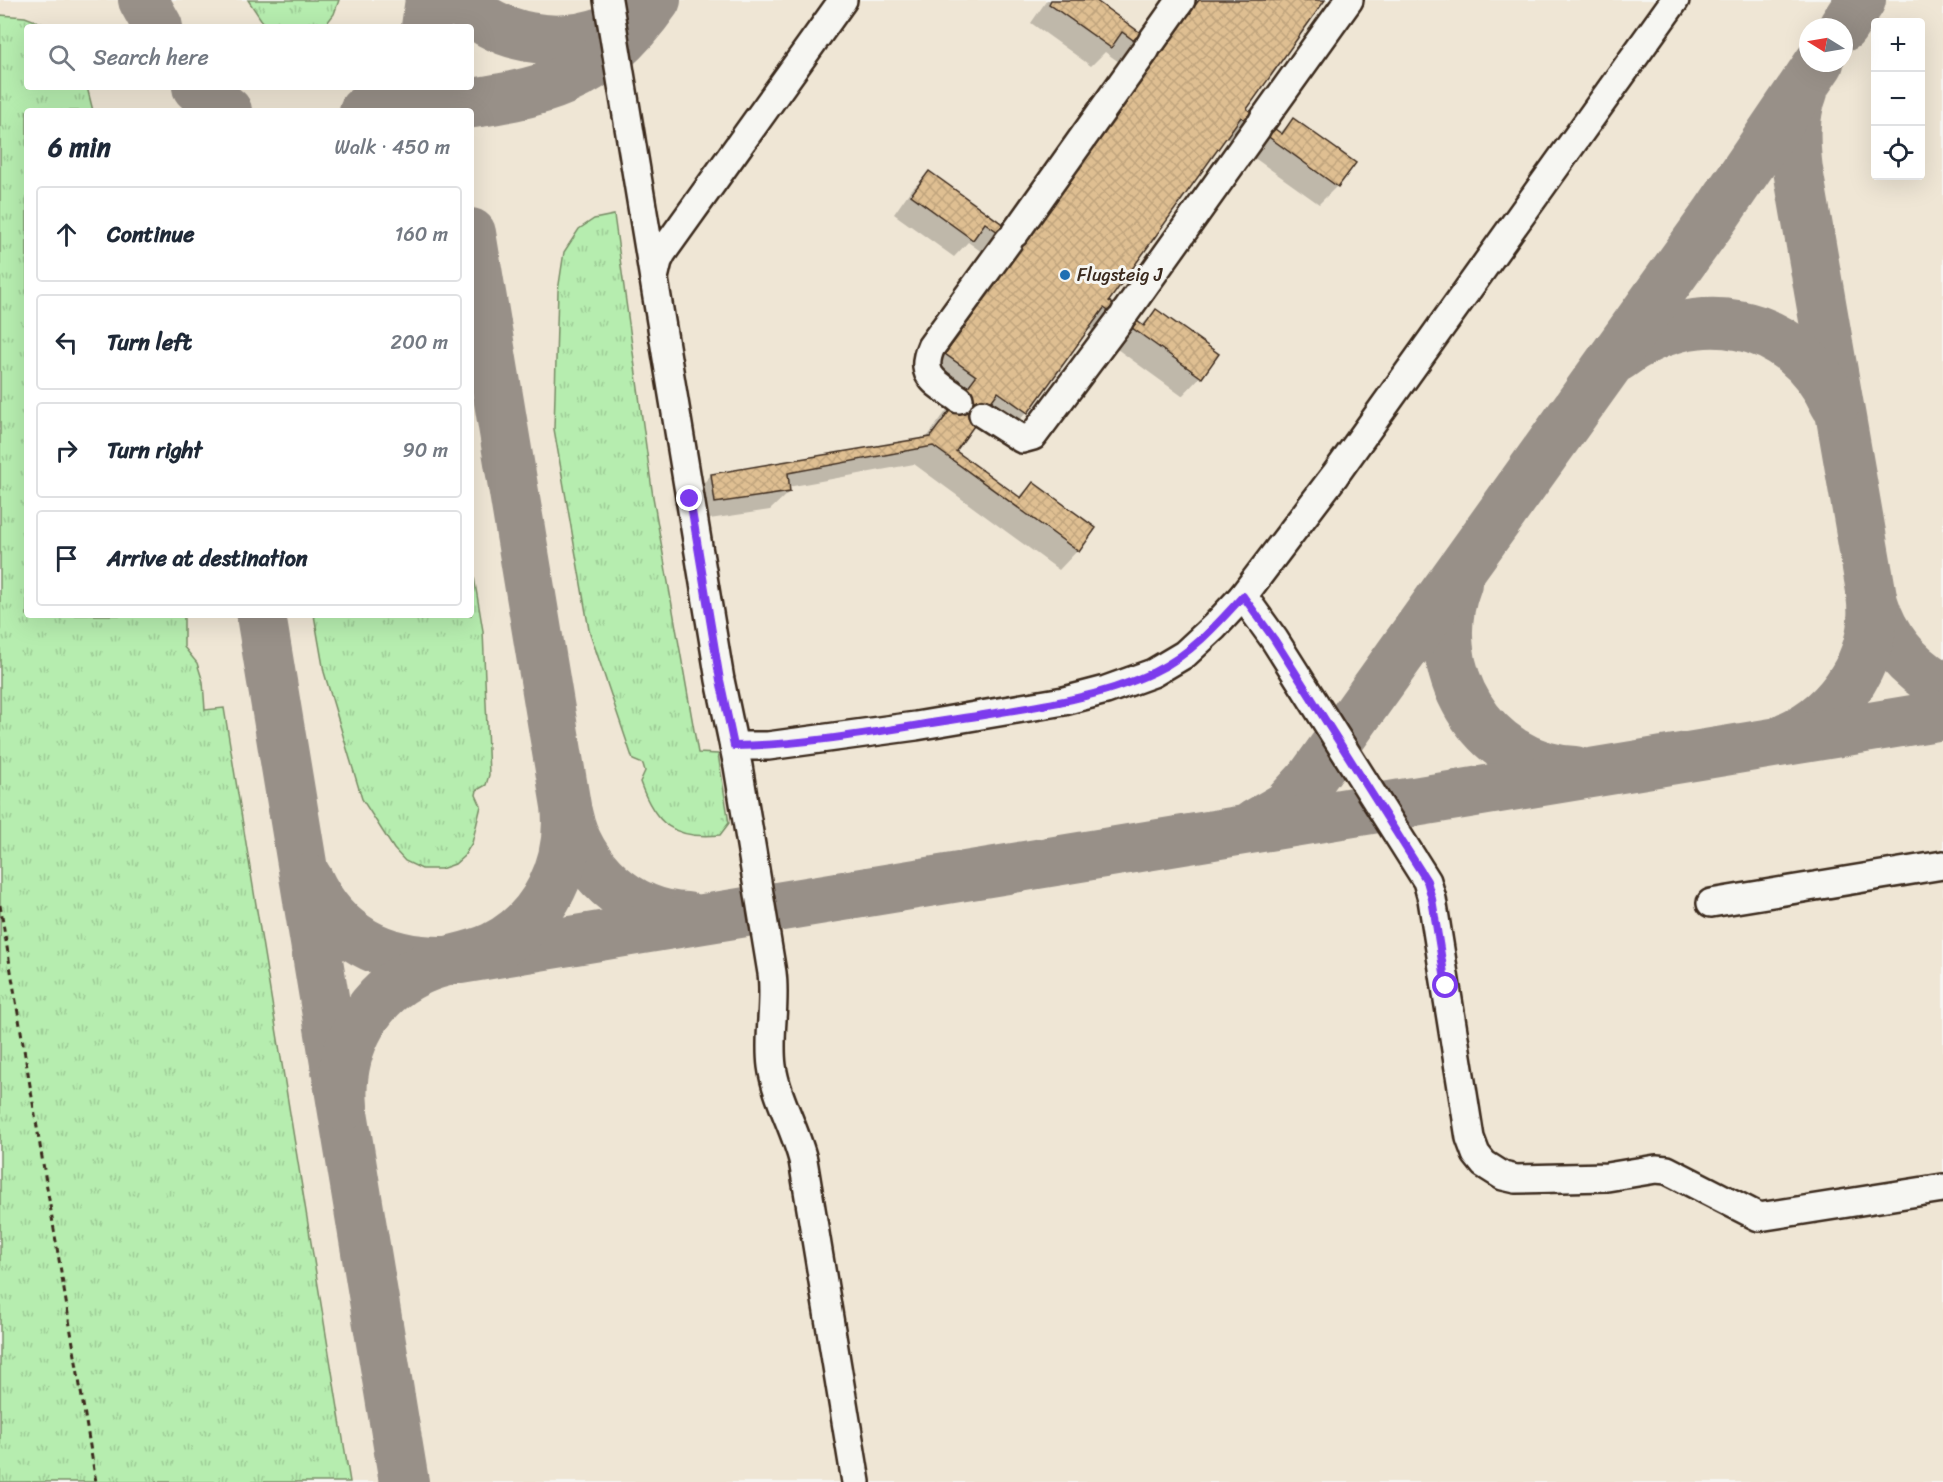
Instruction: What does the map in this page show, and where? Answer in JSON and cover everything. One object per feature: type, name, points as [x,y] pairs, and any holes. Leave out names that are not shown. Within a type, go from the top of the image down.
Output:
[{"type":"lane","points":[[608,0],[720,680],[734,746],[775,994],[771,1035],[772,1069],[803,1160],[856,1482]]},
{"type":"lane","points":[[655,285],[655,272],[662,253],[843,0]]},
{"type":"lane","points":[[959,399],[932,379],[926,369],[925,359],[931,347],[1181,0]]},
{"type":"lane","points":[[982,414],[1022,439],[1033,436],[1042,427],[1349,0]]},
{"type":"lane","points":[[734,746],[768,746],[916,726],[1034,706],[1106,690],[1153,673],[1185,654],[1243,596],[1335,475],[1675,0]]},
{"type":"lane","points":[[1243,596],[1274,639],[1427,881],[1432,899],[1470,1138],[1476,1154],[1484,1164],[1503,1176],[1516,1179],[1586,1178],[1656,1169],[1667,1170],[1759,1217],[1943,1188]]},
{"type":"lane","points":[[1711,903],[1943,865]]},
{"type":"path","points":[[0,905],[96,1482]]},
{"type":"shaded area","points":[[0,0],[1943,0],[1943,1482],[0,1482]]},
{"type":"green space","points":[[248,0],[339,0],[334,14],[326,24],[264,24]]},
{"type":"green space","points":[[0,15],[25,17],[43,24],[24,24],[24,90],[88,90],[92,108],[24,108],[24,618],[184,618],[184,647],[197,663],[203,682],[205,710],[224,708],[350,1482],[0,1482]]},
{"type":"green space","points":[[614,215],[653,497],[698,753],[718,754],[729,823],[720,835],[690,835],[678,832],[660,819],[646,797],[640,782],[645,771],[643,764],[633,760],[589,630],[554,429],[558,291],[564,252],[579,229],[594,219]]},
{"type":"green space","points":[[474,577],[483,631],[489,775],[486,785],[477,790],[476,795],[481,806],[472,843],[464,856],[455,864],[441,869],[422,869],[405,861],[394,849],[362,799],[324,672],[315,618],[474,618]]},
{"type":"building","name":"Flugsteig J","points":[[1051,0],[1095,0],[1163,49],[1199,0],[1325,0],[1247,109],[1282,134],[1293,118],[1356,163],[1338,187],[1241,117],[1109,301],[1144,326],[1156,309],[1219,354],[1202,378],[1104,308],[1028,413],[998,392],[956,451],[1021,498],[1033,482],[1096,528],[1079,552],[933,446],[788,473],[790,492],[715,503],[711,474],[930,437],[976,376],[945,354],[1021,248],[985,223],[973,240],[911,195],[929,171],[1026,241],[1158,58],[1122,32],[1111,48],[1049,4]]},
{"type":"taxiway","points":[[143,0],[156,24]]},
{"type":"taxiway","points":[[426,24],[430,0]]},
{"type":"taxiway","points":[[459,0],[475,14],[492,24],[529,37],[569,39],[589,36],[633,18]]},
{"type":"taxiway","points":[[439,108],[523,94],[580,73],[606,55],[631,32],[656,0]]},
{"type":"taxiway","points":[[1849,18],[1861,0]]},
{"type":"taxiway","points":[[1255,824],[1286,806],[1311,779],[1717,213],[1813,72]]},
{"type":"taxiway","points":[[201,90],[223,108]]},
{"type":"taxiway","points":[[368,108],[390,90]]},
{"type":"taxiway","points":[[1803,92],[1796,121],[1798,170],[1873,602],[1884,628],[1899,651],[1919,671],[1943,687]]},
{"type":"taxiway","points":[[343,1106],[346,1063],[360,1024],[372,1007],[404,979],[423,969],[484,951],[512,936],[528,922],[552,888],[565,848],[566,806],[474,251]]},
{"type":"taxiway","points":[[1618,357],[1647,339],[1678,327],[1709,323],[1739,325],[1768,335],[1794,351],[1817,374],[1835,404]]},
{"type":"taxiway","points":[[1457,583],[1449,615],[1449,647],[1455,678],[1469,707],[1488,732],[1512,752],[1542,765],[1575,771]]},
{"type":"taxiway","points":[[1787,737],[1825,713],[1853,679],[1863,659],[1869,638],[1872,616],[1871,594]]},
{"type":"taxiway","points":[[261,618],[404,1482]]},
{"type":"taxiway","points":[[460,959],[1943,715]]},
{"type":"taxiway","points":[[567,812],[573,833],[583,852],[609,885],[626,898],[645,908],[687,917]]},
{"type":"taxiway","points":[[308,879],[319,900],[332,917],[364,942],[402,957],[446,961]]},
{"type":"place","name":"Flugsteig J","points":[[1065,275]]},
{"type":"route","points":[[690,499],[720,680],[734,746],[768,746],[916,726],[1024,708],[1106,690],[1153,673],[1185,654],[1243,596],[1274,639],[1427,881],[1446,986]]}]
